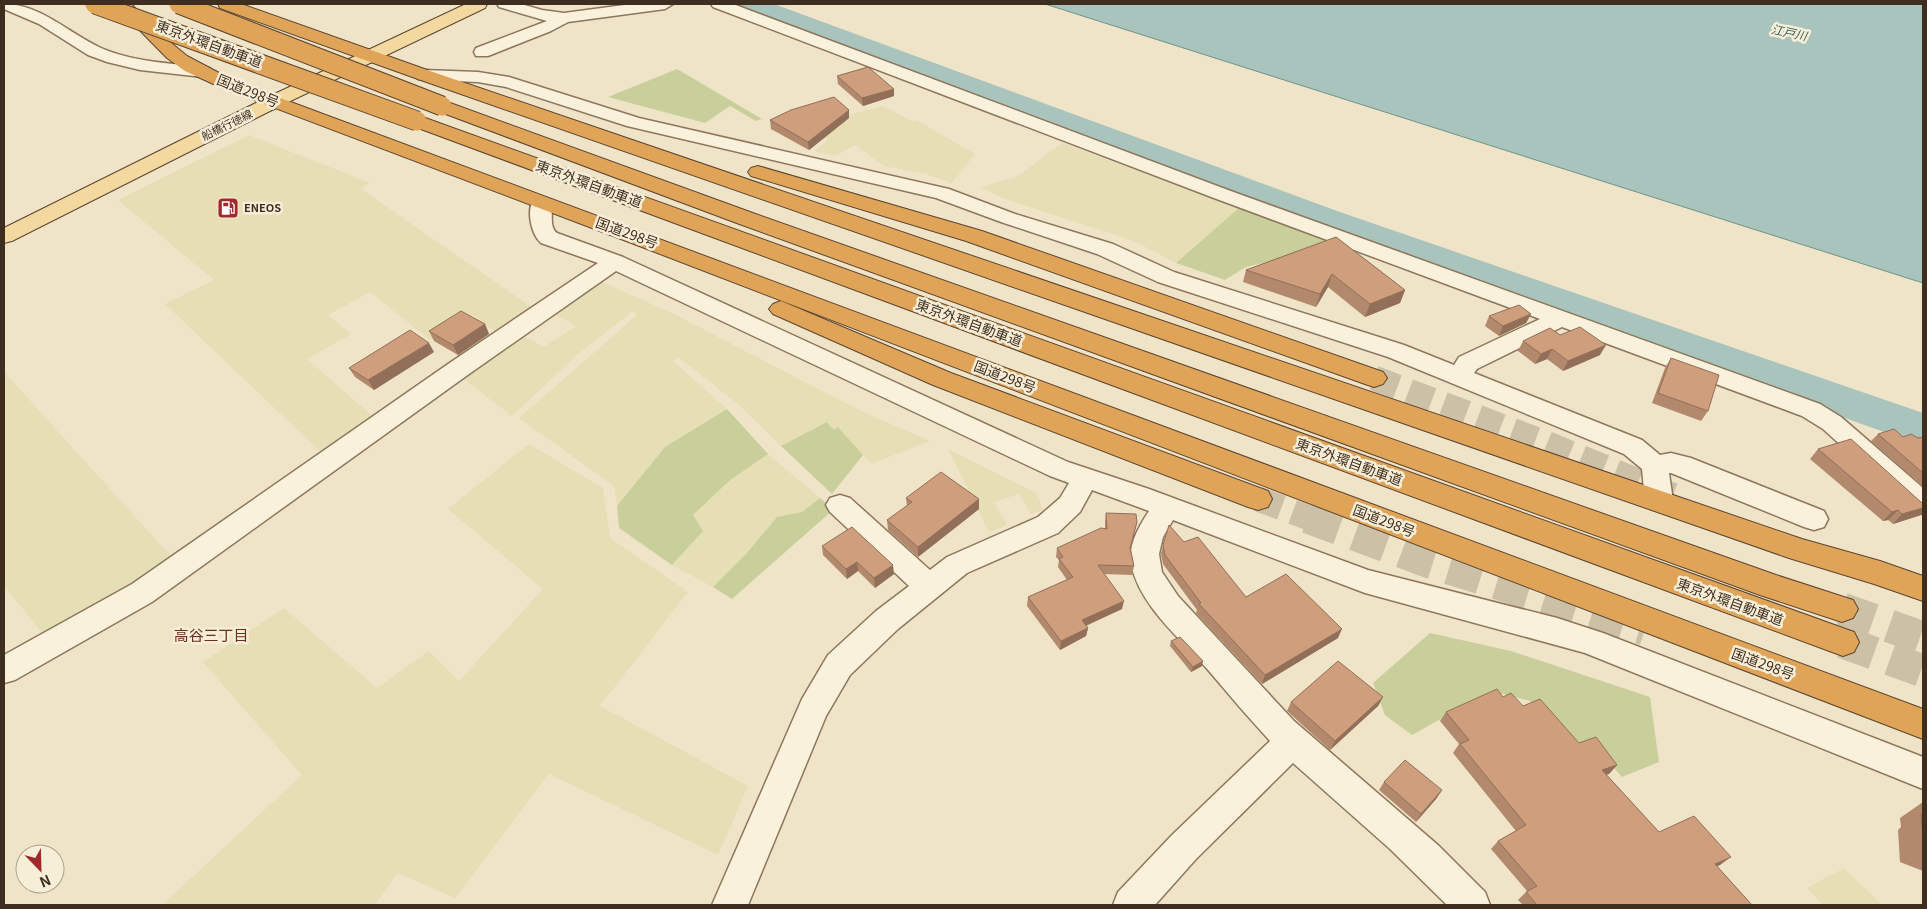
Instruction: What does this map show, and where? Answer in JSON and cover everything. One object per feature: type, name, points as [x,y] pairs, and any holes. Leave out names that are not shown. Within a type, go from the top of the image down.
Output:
[{"type":"highway","name":"東京外環自動車道","points":[[95,4],[1843,642]]},
{"type":"highway","name":"国道298号","points":[[122,4],[161,45],[182,60],[203,72],[273,102],[541,203],[629,234],[1528,576],[1918,721]]},
{"type":"highway","name":"東京外環自動車道","points":[[179,4],[442,106],[742,217],[1761,582],[1842,609]]},
{"type":"highway","points":[[226,4],[369,56],[1800,550],[1923,600]]},
{"type":"highway","points":[[567,124],[764,174],[964,233],[1374,378]]},
{"type":"highway","points":[[629,234],[687,264],[852,342],[942,380],[1258,499]]},
{"type":"highway","points":[[1800,550],[1880,573],[1923,589]]},
{"type":"main road","name":"船橋行徳線","points":[[4,236],[273,102],[479,4]]},
{"type":"street","points":[[5,4],[45,21],[94,51],[113,58],[140,65],[203,72]]},
{"type":"street","points":[[505,4],[540,15],[564,18],[665,4]]},
{"type":"street","points":[[719,4],[1221,194],[1821,416],[1923,504]]},
{"type":"street","points":[[482,52],[545,28],[564,18]]},
{"type":"street","points":[[424,75],[478,77],[509,82],[634,122],[936,191],[1105,249],[1166,277],[1396,351],[1633,447],[1655,465],[1659,501]]},
{"type":"street","points":[[541,203],[544,212],[540,228],[542,234],[615,262],[1041,462],[1167,506],[1365,581],[1405,593],[1557,630],[1592,642],[1923,773]]},
{"type":"street","points":[[4,670],[142,593],[460,368],[615,262]]},
{"type":"street","points":[[1460,376],[1468,363],[1560,319]]},
{"type":"street","points":[[1655,465],[1671,463],[1682,465],[1763,500],[1814,519]]},
{"type":"street","points":[[730,905],[813,709],[839,665],[887,620],[958,565],[1048,525],[1070,505],[1085,478]]},
{"type":"street","points":[[840,505],[929,586]]},
{"type":"street","points":[[1167,506],[1148,534],[1144,553],[1148,571],[1156,588],[1179,617],[1293,740],[1440,869],[1472,905]]},
{"type":"street","points":[[1131,905],[1184,847],[1293,740]]},
{"type":"shaded area","points":[[883,106],[912,121],[916,120],[975,154],[952,183],[926,174],[884,166],[855,145],[835,156],[814,151],[827,141],[818,119],[834,119]]},
{"type":"shaded area","points":[[249,135],[370,183],[361,189],[537,311],[500,335],[473,315],[430,340],[370,292],[328,315],[351,334],[307,359],[377,420],[324,455],[165,304],[214,280],[118,200]]},
{"type":"shaded area","points":[[1062,143],[1239,208],[1176,263],[1134,241],[1002,198],[980,187],[1017,177]]},
{"type":"shaded area","points":[[597,280],[670,312],[861,411],[930,441],[871,464],[839,428],[835,430],[827,422],[781,446],[739,405],[678,357],[673,361],[727,409],[665,447],[617,506],[614,486],[519,418],[636,316],[633,311],[579,353],[512,416],[462,378],[519,334],[544,347],[576,326],[552,313]]},
{"type":"shaded area","points":[[4,372],[176,562],[45,637],[4,585]]},
{"type":"shaded area","points":[[529,444],[603,488],[610,538],[688,592],[600,706],[748,786],[718,855],[549,774],[455,898],[398,873],[375,905],[162,905],[302,775],[203,662],[284,608],[377,688],[429,651],[459,681],[543,589],[448,509]]},
{"type":"shaded area","points":[[948,449],[1036,493],[1043,510],[1031,514],[1019,494],[994,502],[1007,525],[989,532]]},
{"type":"shaded area","points":[[768,454],[820,498],[802,512],[777,517],[746,554],[713,587],[672,565],[703,531],[693,515],[729,481]]},
{"type":"shaded area","points":[[1844,868],[1882,905],[1823,905],[1807,888]]},
{"type":"green space","points":[[677,69],[762,119],[756,121],[730,106],[705,123],[608,97]]},
{"type":"green space","points":[[1239,208],[1338,245],[1246,267],[1225,280],[1176,263]]},
{"type":"green space","points":[[727,409],[768,454],[729,481],[693,515],[703,531],[672,565],[619,528],[617,506],[665,447]]},
{"type":"green space","points":[[827,422],[834,430],[838,427],[863,455],[832,494],[781,446]]},
{"type":"green space","points":[[820,498],[834,509],[732,599],[713,587],[746,554],[777,517],[802,512]]},
{"type":"green space","points":[[1430,633],[1511,651],[1650,697],[1659,762],[1622,777],[1590,741],[1571,746],[1530,701],[1491,691],[1412,735],[1385,715],[1373,683]]},
{"type":"water","name":"江戸川","points":[[1045,4],[1923,4],[1923,283]]},
{"type":"building","points":[[868,67],[894,89],[862,98],[837,76]]},
{"type":"building","points":[[834,97],[849,110],[808,142],[770,120],[791,110]]},
{"type":"building","points":[[1336,237],[1405,290],[1370,304],[1332,274],[1320,294],[1246,270]]},
{"type":"building","points":[[1519,305],[1531,314],[1503,326],[1489,316]]},
{"type":"building","points":[[461,311],[485,324],[453,345],[429,331]]},
{"type":"building","points":[[1580,327],[1606,345],[1568,361],[1552,349],[1541,354],[1523,341],[1550,328],[1560,335]]},
{"type":"building","points":[[410,330],[429,343],[368,380],[349,368]]},
{"type":"building","points":[[1671,358],[1719,375],[1708,411],[1658,393]]},
{"type":"building","points":[[1894,429],[1903,437],[1911,434],[1918,438],[1923,437],[1923,473],[1878,434]]},
{"type":"building","points":[[1851,439],[1923,503],[1923,508],[1902,514],[1898,510],[1892,512],[1818,449]]},
{"type":"building","points":[[941,472],[979,499],[918,547],[887,520],[912,502],[906,498]]},
{"type":"building","points":[[1106,513],[1136,514],[1137,522],[1130,548],[1134,566],[1098,565],[1124,601],[1082,620],[1088,628],[1061,641],[1028,597],[1073,577],[1059,559],[1063,557],[1057,548],[1101,528],[1107,529]]},
{"type":"building","points":[[1169,525],[1184,542],[1198,537],[1246,597],[1286,574],[1342,629],[1265,675],[1199,604],[1201,603],[1165,555],[1163,545]]},
{"type":"building","points":[[852,527],[893,565],[874,578],[857,562],[846,569],[822,546]]},
{"type":"building","points":[[1180,637],[1203,661],[1193,667],[1171,641]]},
{"type":"building","points":[[1338,661],[1383,697],[1335,741],[1291,702]]},
{"type":"building","points":[[1497,689],[1503,697],[1511,693],[1523,706],[1540,699],[1579,743],[1596,737],[1617,765],[1602,770],[1659,832],[1694,816],[1731,857],[1715,864],[1752,905],[1537,905],[1526,892],[1537,886],[1498,841],[1526,825],[1460,744],[1469,740],[1446,712]]},
{"type":"building","points":[[1405,760],[1442,790],[1421,814],[1384,782]]},
{"type":"building","points":[[1921,814],[1923,815],[1923,838]]},
{"type":"waterway","points":[[749,4],[1324,219],[1923,430]]},
{"type":"tunnel","points":[[1374,378],[1543,442],[1677,497]]},
{"type":"tunnel","points":[[1258,499],[1312,519]]},
{"type":"tunnel","points":[[1308,517],[1430,562],[1645,629]]},
{"type":"tunnel","points":[[1842,609],[1923,638]]},
{"type":"tunnel","points":[[1843,642],[1923,671]]},
{"type":"place","name":"ENEOS","points":[[228,208]]},
{"type":"district","name":"高谷三丁目","points":[[211,636]]}]
